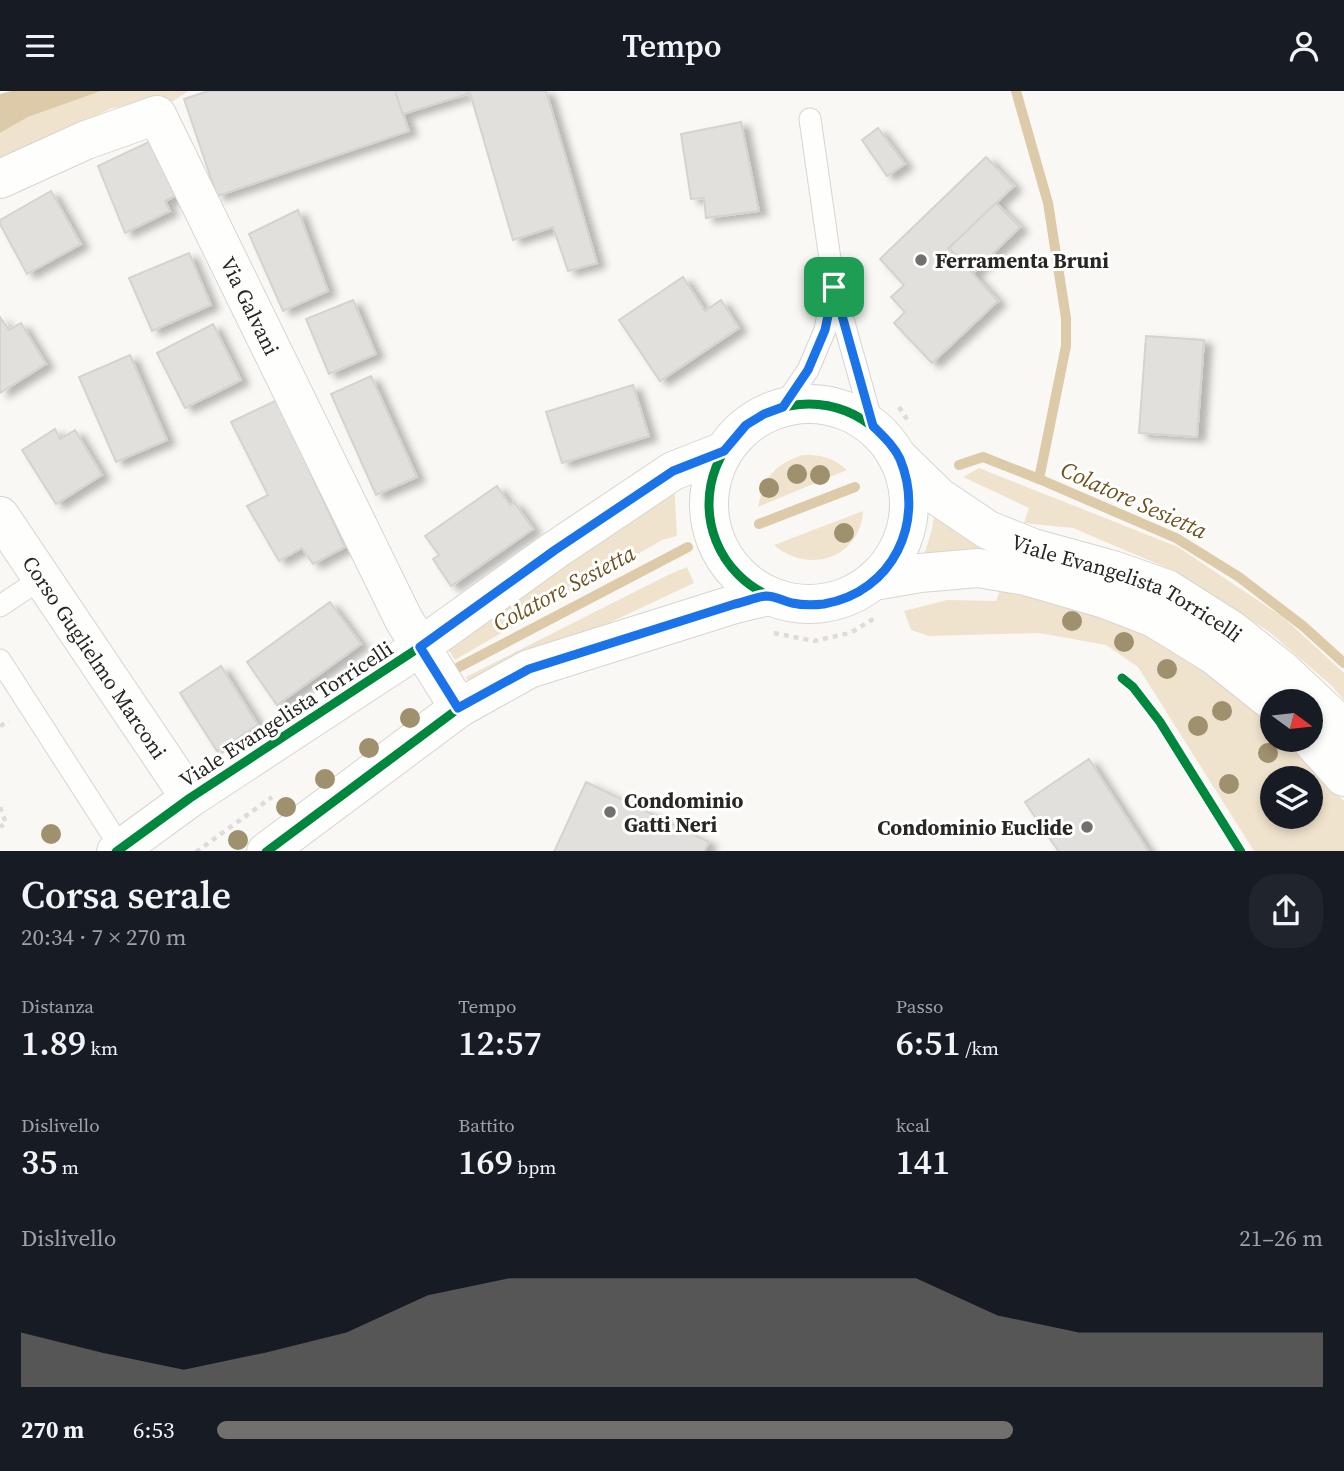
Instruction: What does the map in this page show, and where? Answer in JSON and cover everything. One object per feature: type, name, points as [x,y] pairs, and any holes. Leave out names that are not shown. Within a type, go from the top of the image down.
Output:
[{"type":"street","name":"Via Galvani","points":[[0,179],[86,140],[157,115],[404,620],[420,647]]},
{"type":"street","points":[[815,403],[886,416],[887,440],[906,443],[908,524],[896,555],[874,581],[850,596],[823,604],[795,604],[768,596],[740,577],[719,549],[709,516],[711,482],[724,451],[746,425],[783,407],[815,403]]},
{"type":"street","name":"Viale Evangelista Torricelli","points":[[906,443],[939,498],[988,530],[1033,548],[1113,570],[1167,589],[1230,629],[1283,671],[1344,731]]},
{"type":"street","name":"Viale Evangelista Torricelli","points":[[118,850],[190,798],[420,647],[555,550],[673,471],[724,451]]},
{"type":"street","name":"Corso Guglielmo Marconi","points":[[0,516],[190,798]]},
{"type":"street","name":"Viale Evangelista Torricelli","points":[[874,581],[919,573],[978,568],[1026,576],[1105,599],[1154,618],[1214,655],[1260,690]]},
{"type":"street","points":[[267,851],[458,708],[529,669],[768,596]]},
{"type":"street","name":"Viale Evangelista Torricelli","points":[[420,647],[458,708]]},
{"type":"street","points":[[1323,753],[1344,777]]},
{"type":"lane","points":[[810,119],[834,287],[886,416]]},
{"type":"lane","points":[[783,407],[808,370],[825,330],[834,287]]},
{"type":"lane","points":[[0,605],[42,578]]},
{"type":"lane","points":[[0,660],[118,850]]},
{"type":"path","points":[[886,416],[906,443]]},
{"type":"path","points":[[0,807],[6,823],[0,827]]},
{"type":"shaded area","points":[[11,91],[101,91],[28,117],[0,133],[0,94]]},
{"type":"shaded area","points":[[101,91],[189,91],[170,103],[112,108],[0,165],[0,133],[28,117]]},
{"type":"shaded area","points":[[802,455],[826,458],[847,470],[758,507],[763,488],[771,474]]},
{"type":"shaded area","points":[[979,468],[1178,547],[1283,617],[1344,673],[1344,700],[1332,686],[1268,631],[1174,571],[1073,528],[1024,523],[1029,508],[963,477]]},
{"type":"shaded area","points":[[674,481],[677,536],[662,540],[455,660],[446,646]]},
{"type":"shaded area","points":[[863,511],[860,527],[853,540],[830,557],[802,559],[774,545]]},
{"type":"shaded area","points":[[934,516],[957,533],[979,544],[981,548],[977,551],[924,555]]},
{"type":"shaded area","points":[[687,567],[694,583],[471,688],[466,677]]},
{"type":"shaded area","points":[[1000,590],[1099,615],[1169,647],[1213,677],[1260,716],[1260,753],[1300,753],[1312,766],[1260,766],[1260,829],[1323,829],[1323,778],[1344,801],[1344,851],[1254,851],[1138,667],[1106,645],[1039,633],[929,636],[911,630],[904,611],[947,600],[996,601]]},
{"type":"building","points":[[208,91],[395,91],[409,131],[217,196],[184,99]]},
{"type":"building","points":[[395,91],[546,91],[597,263],[568,271],[553,227],[513,240],[470,93],[403,114]]},
{"type":"building","points":[[741,122],[759,211],[706,218],[704,198],[691,199],[681,134]]},
{"type":"building","points":[[878,128],[905,164],[887,176],[862,140]]},
{"type":"building","points":[[155,139],[179,194],[165,201],[170,211],[125,233],[98,166]]},
{"type":"building","points":[[986,157],[1014,186],[949,248],[998,301],[932,363],[894,323],[905,312],[891,297],[904,285],[880,259]]},
{"type":"building","points":[[51,191],[81,244],[27,274],[0,220]]},
{"type":"building","points":[[996,203],[1020,227],[973,273],[949,248]]},
{"type":"building","points":[[298,210],[328,291],[283,311],[249,234]]},
{"type":"building","points":[[189,253],[211,305],[152,331],[129,278]]},
{"type":"building","points":[[683,277],[705,311],[721,300],[739,328],[660,381],[619,320]]},
{"type":"building","points":[[353,300],[376,354],[329,374],[306,319]]},
{"type":"building","points":[[0,317],[9,330],[21,323],[46,364],[0,393]]},
{"type":"building","points":[[213,324],[241,380],[185,408],[157,353]]},
{"type":"building","points":[[1146,336],[1204,340],[1197,437],[1139,433]]},
{"type":"building","points":[[130,355],[167,440],[116,462],[79,377]]},
{"type":"building","points":[[371,376],[417,477],[376,495],[331,394]]},
{"type":"building","points":[[633,385],[649,436],[562,463],[546,412]]},
{"type":"building","points":[[277,400],[345,547],[313,564],[302,548],[279,561],[247,506],[268,495],[231,422]]},
{"type":"building","points":[[55,429],[60,439],[75,430],[102,475],[56,504],[22,450]]},
{"type":"building","points":[[497,486],[510,505],[514,502],[533,529],[451,586],[433,559],[439,555],[425,536]]},
{"type":"building","points":[[330,602],[361,644],[277,705],[247,662]]},
{"type":"building","points":[[221,666],[258,725],[217,751],[180,693]]},
{"type":"building","name":"Condominio Euclide","points":[[1089,759],[1148,851],[1058,851],[1025,802]]},
{"type":"building","name":"Condominio Gatti Neri","points":[[586,782],[709,842],[704,851],[554,851]]},
{"type":"waterway","points":[[1016,91],[1048,203],[1066,318],[1066,346],[1039,479]]},
{"type":"waterway","name":"Colatore Sesietta","points":[[959,465],[983,457],[1176,538],[1239,577],[1303,626],[1344,663]]},
{"type":"waterway","name":"Colatore Sesietta","points":[[759,524],[855,487]]},
{"type":"waterway","name":"Colatore Sesietta","points":[[459,667],[688,547]]},
{"type":"cycle path","points":[[809,404],[829,406],[847,412],[880,433],[901,466],[907,484],[909,504],[907,524],[901,542],[880,575],[847,596],[829,602],[809,604],[789,602],[771,596],[738,575],[717,542],[711,524],[709,504],[711,484],[717,466],[738,433],[771,412],[789,406],[809,404]]},
{"type":"cycle path","points":[[117,851],[190,798],[420,647],[555,550],[673,471],[724,451]]},
{"type":"cycle path","points":[[267,851],[459,708],[529,669],[768,596]]},
{"type":"cycle path","points":[[1122,678],[1133,687],[1160,722],[1240,851]]},
{"type":"place","name":"Ferramenta Bruni","points":[[921,260]]},
{"type":"place","name":"Condominio Gatti Neri","points":[[610,812]]},
{"type":"place","name":"Condominio Euclide","points":[[1087,827]]},
{"type":"route","points":[[834,287],[873,426],[899,458],[909,490],[908,524],[896,555],[874,581],[850,596],[823,604],[795,604],[768,596],[735,604],[529,669],[458,708],[420,647],[555,550],[673,471],[724,451],[746,425],[783,407],[808,370],[825,330],[834,287]]}]
